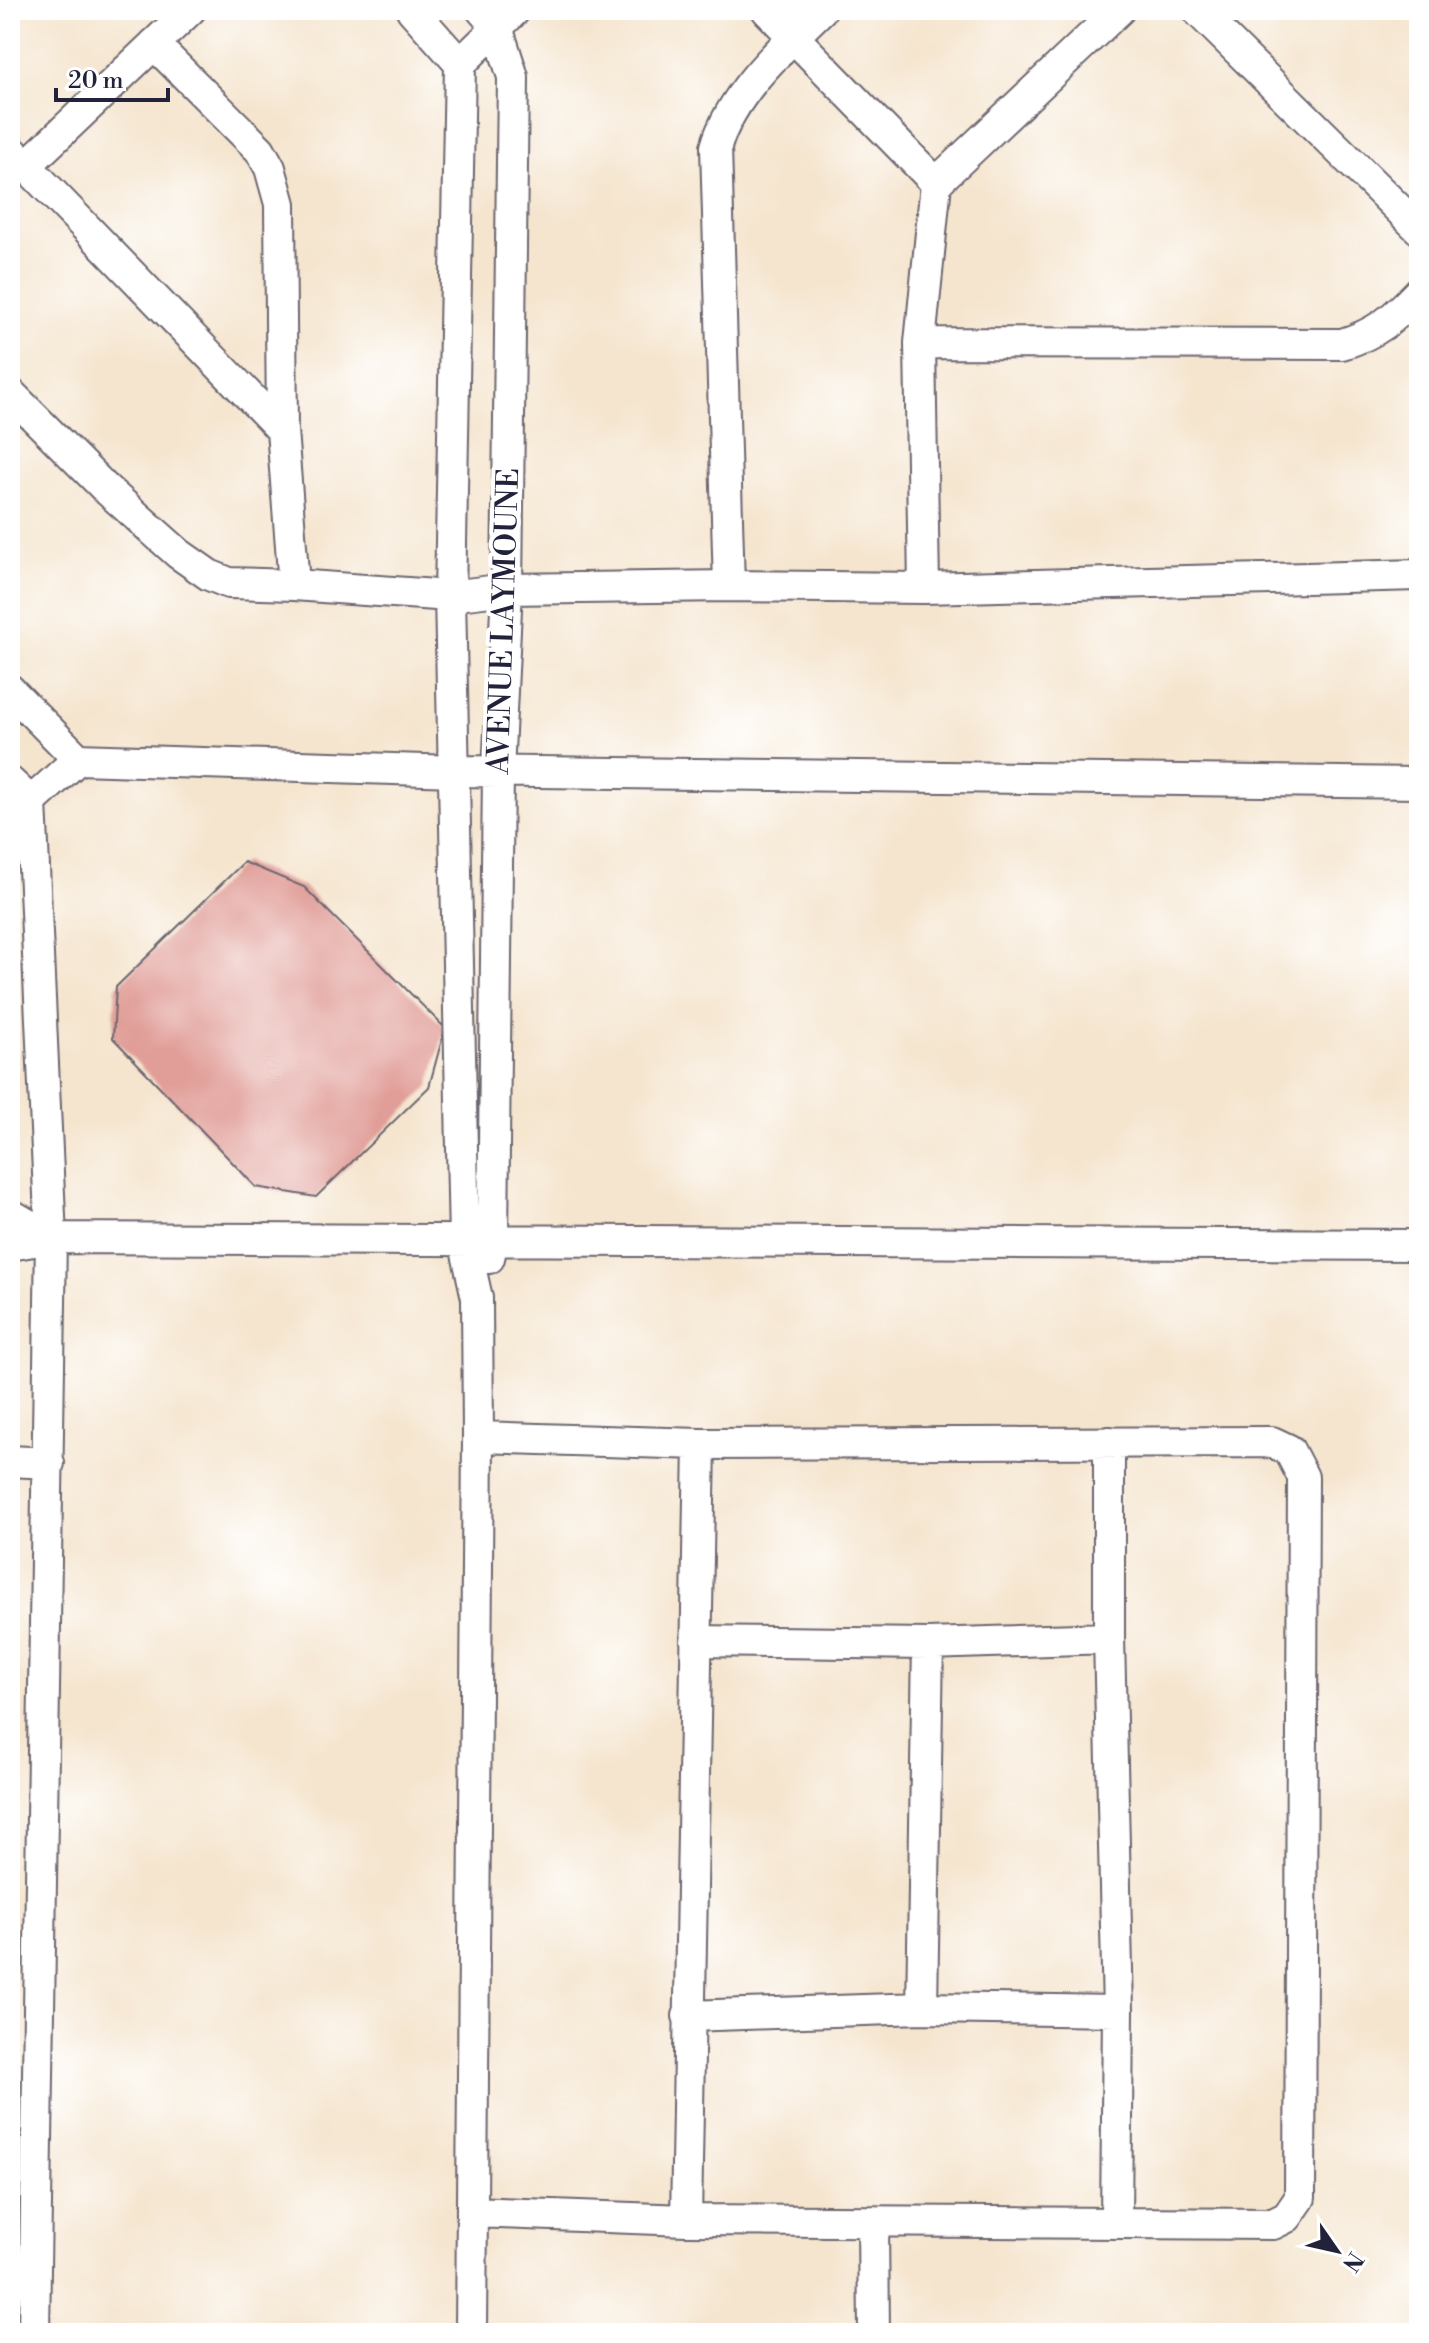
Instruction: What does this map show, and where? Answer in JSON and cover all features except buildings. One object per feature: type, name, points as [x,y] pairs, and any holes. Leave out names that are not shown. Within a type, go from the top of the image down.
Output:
[{"type":"street","points":[[190,10],[154,44],[18,157],[282,430]]},
{"type":"street","points":[[412,10],[460,64]]},
{"type":"street","points":[[767,10],[936,183]]},
{"type":"street","points":[[729,586],[716,147],[730,109],[821,10]]},
{"type":"street","points":[[924,588],[920,343],[936,183],[1119,10]]},
{"type":"street","points":[[1197,10],[1419,229]]},
{"type":"street","points":[[471,2333],[478,1240],[450,596],[460,64],[498,16]]},
{"type":"street","name":"AVENUE LAYMOUNE","points":[[478,1240],[507,589],[513,77],[498,16]]},
{"type":"street","points":[[154,44],[260,150],[270,168],[280,204],[282,430],[294,585]]},
{"type":"street","points":[[920,343],[1342,344],[1367,337],[1391,321],[1419,292]]},
{"type":"street","points":[[10,393],[105,488],[179,554],[209,575],[229,583],[450,596],[507,589],[729,586],[924,588],[1419,575]]},
{"type":"street","points":[[10,690],[78,759]]},
{"type":"street","points":[[34,2333],[51,1238],[20,792],[78,759],[498,772],[1419,783]]},
{"type":"street","points":[[10,1214],[51,1238]]},
{"type":"street","points":[[10,1245],[51,1238],[1419,1245]]},
{"type":"street","points":[[472,2212],[686,2220],[1273,2224],[1287,2217],[1300,2198],[1303,1477],[1289,1450],[1272,1442],[700,1444],[478,1437]]},
{"type":"street","points":[[1109,1442],[1109,1638],[1118,2011],[1116,2222]]},
{"type":"street","points":[[686,2220],[700,1444]]},
{"type":"street","points":[[10,1461],[49,1463]]},
{"type":"street","points":[[696,1641],[928,1644],[1109,1638]]},
{"type":"street","points":[[922,2008],[928,1644]]},
{"type":"street","points":[[688,2016],[922,2008],[1118,2011]]},
{"type":"street","points":[[873,2222],[874,2333]]}]
